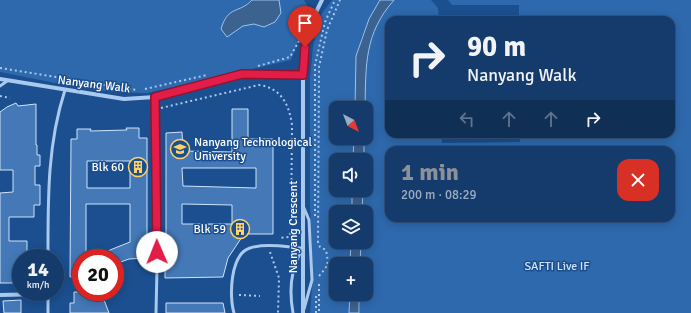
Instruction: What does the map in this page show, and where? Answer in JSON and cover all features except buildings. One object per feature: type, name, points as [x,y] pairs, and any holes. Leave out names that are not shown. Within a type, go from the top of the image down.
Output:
[{"type":"street","name":"Nanyang Crescent","points":[[303,312],[303,75],[307,39],[322,0]]},
{"type":"street","name":"Nanyang Walk","points":[[0,79],[109,98],[155,97],[242,74],[303,75]]},
{"type":"street","points":[[0,295],[12,294]]},
{"type":"lane","points":[[319,5],[326,0]]},
{"type":"lane","points":[[0,86],[7,81]]},
{"type":"lane","points":[[48,249],[50,160],[54,125],[65,90]]},
{"type":"lane","points":[[155,97],[157,268],[156,313]]},
{"type":"lane","points":[[302,202],[308,220],[312,280],[303,312]]},
{"type":"lane","points":[[234,313],[230,295],[235,268],[242,254],[248,249],[267,246],[303,248]]},
{"type":"lane","points":[[293,313],[293,271],[295,260],[303,248]]},
{"type":"lane","points":[[48,301],[48,313]]},
{"type":"path","points":[[315,249],[316,65],[325,22],[335,0]]},
{"type":"path","points":[[319,313],[319,275],[326,270],[328,265],[326,250],[320,247],[318,242],[319,67],[327,30],[340,0]]},
{"type":"path","points":[[250,67],[290,57],[299,40]]},
{"type":"path","points":[[0,68],[140,91],[213,74]]},
{"type":"path","points":[[156,109],[259,85],[267,86],[277,91],[288,104],[292,124],[291,231],[289,236],[278,238]]},
{"type":"path","points":[[0,96],[10,98]]},
{"type":"path","points":[[267,246],[276,265],[279,278],[278,313]]},
{"type":"path","points":[[316,272],[316,313]]},
{"type":"path","points":[[230,295],[260,296]]},
{"type":"green space","points":[[0,0],[304,0],[310,11],[291,60],[147,93],[129,93],[73,86],[0,72]]},
{"type":"green space","points":[[332,0],[380,0],[369,19],[361,39],[358,101],[329,101],[329,145],[357,145],[356,153],[329,153],[329,197],[355,197],[354,205],[329,205],[329,249],[353,249],[352,257],[329,257],[329,301],[351,301],[350,313],[310,313],[313,277],[310,207],[310,79],[313,47],[320,16]]},
{"type":"green space","name":"SAFTI Live IF","points":[[394,0],[431,0],[438,8],[439,16],[385,16],[385,138],[441,138],[442,143],[520,142],[520,138],[675,138],[675,16],[519,16],[519,5],[452,5],[448,0],[691,0],[691,313],[360,313],[360,301],[373,301],[373,257],[361,257],[361,249],[373,249],[373,205],[362,205],[363,197],[373,197],[373,153],[363,153],[364,145],[373,145],[373,101],[364,101],[366,64],[372,38],[377,25]]},
{"type":"shaded area","points":[[252,0],[279,0],[281,13],[275,22],[264,27],[254,24],[243,26],[227,37],[221,29],[227,16]]},
{"type":"shaded area","points":[[380,0],[394,0],[377,25],[372,38],[367,64],[365,101],[355,101],[356,56],[369,19]]},
{"type":"shaded area","points":[[354,145],[364,145],[364,153],[353,153]]},
{"type":"shaded area","points":[[352,197],[363,197],[362,205],[352,205]]},
{"type":"shaded area","points":[[351,249],[361,249],[360,257],[350,257]]},
{"type":"shaded area","points":[[350,301],[359,301],[359,313],[349,313]]},
{"type":"place","name":"Nanyang Technological University","points":[[180,149]]},
{"type":"place","name":"Blk 60","points":[[138,167]]},
{"type":"place","name":"Blk 59","points":[[240,229]]},
{"type":"route","points":[[157,252],[155,97],[242,74],[261,73],[303,75],[305,47]]}]
